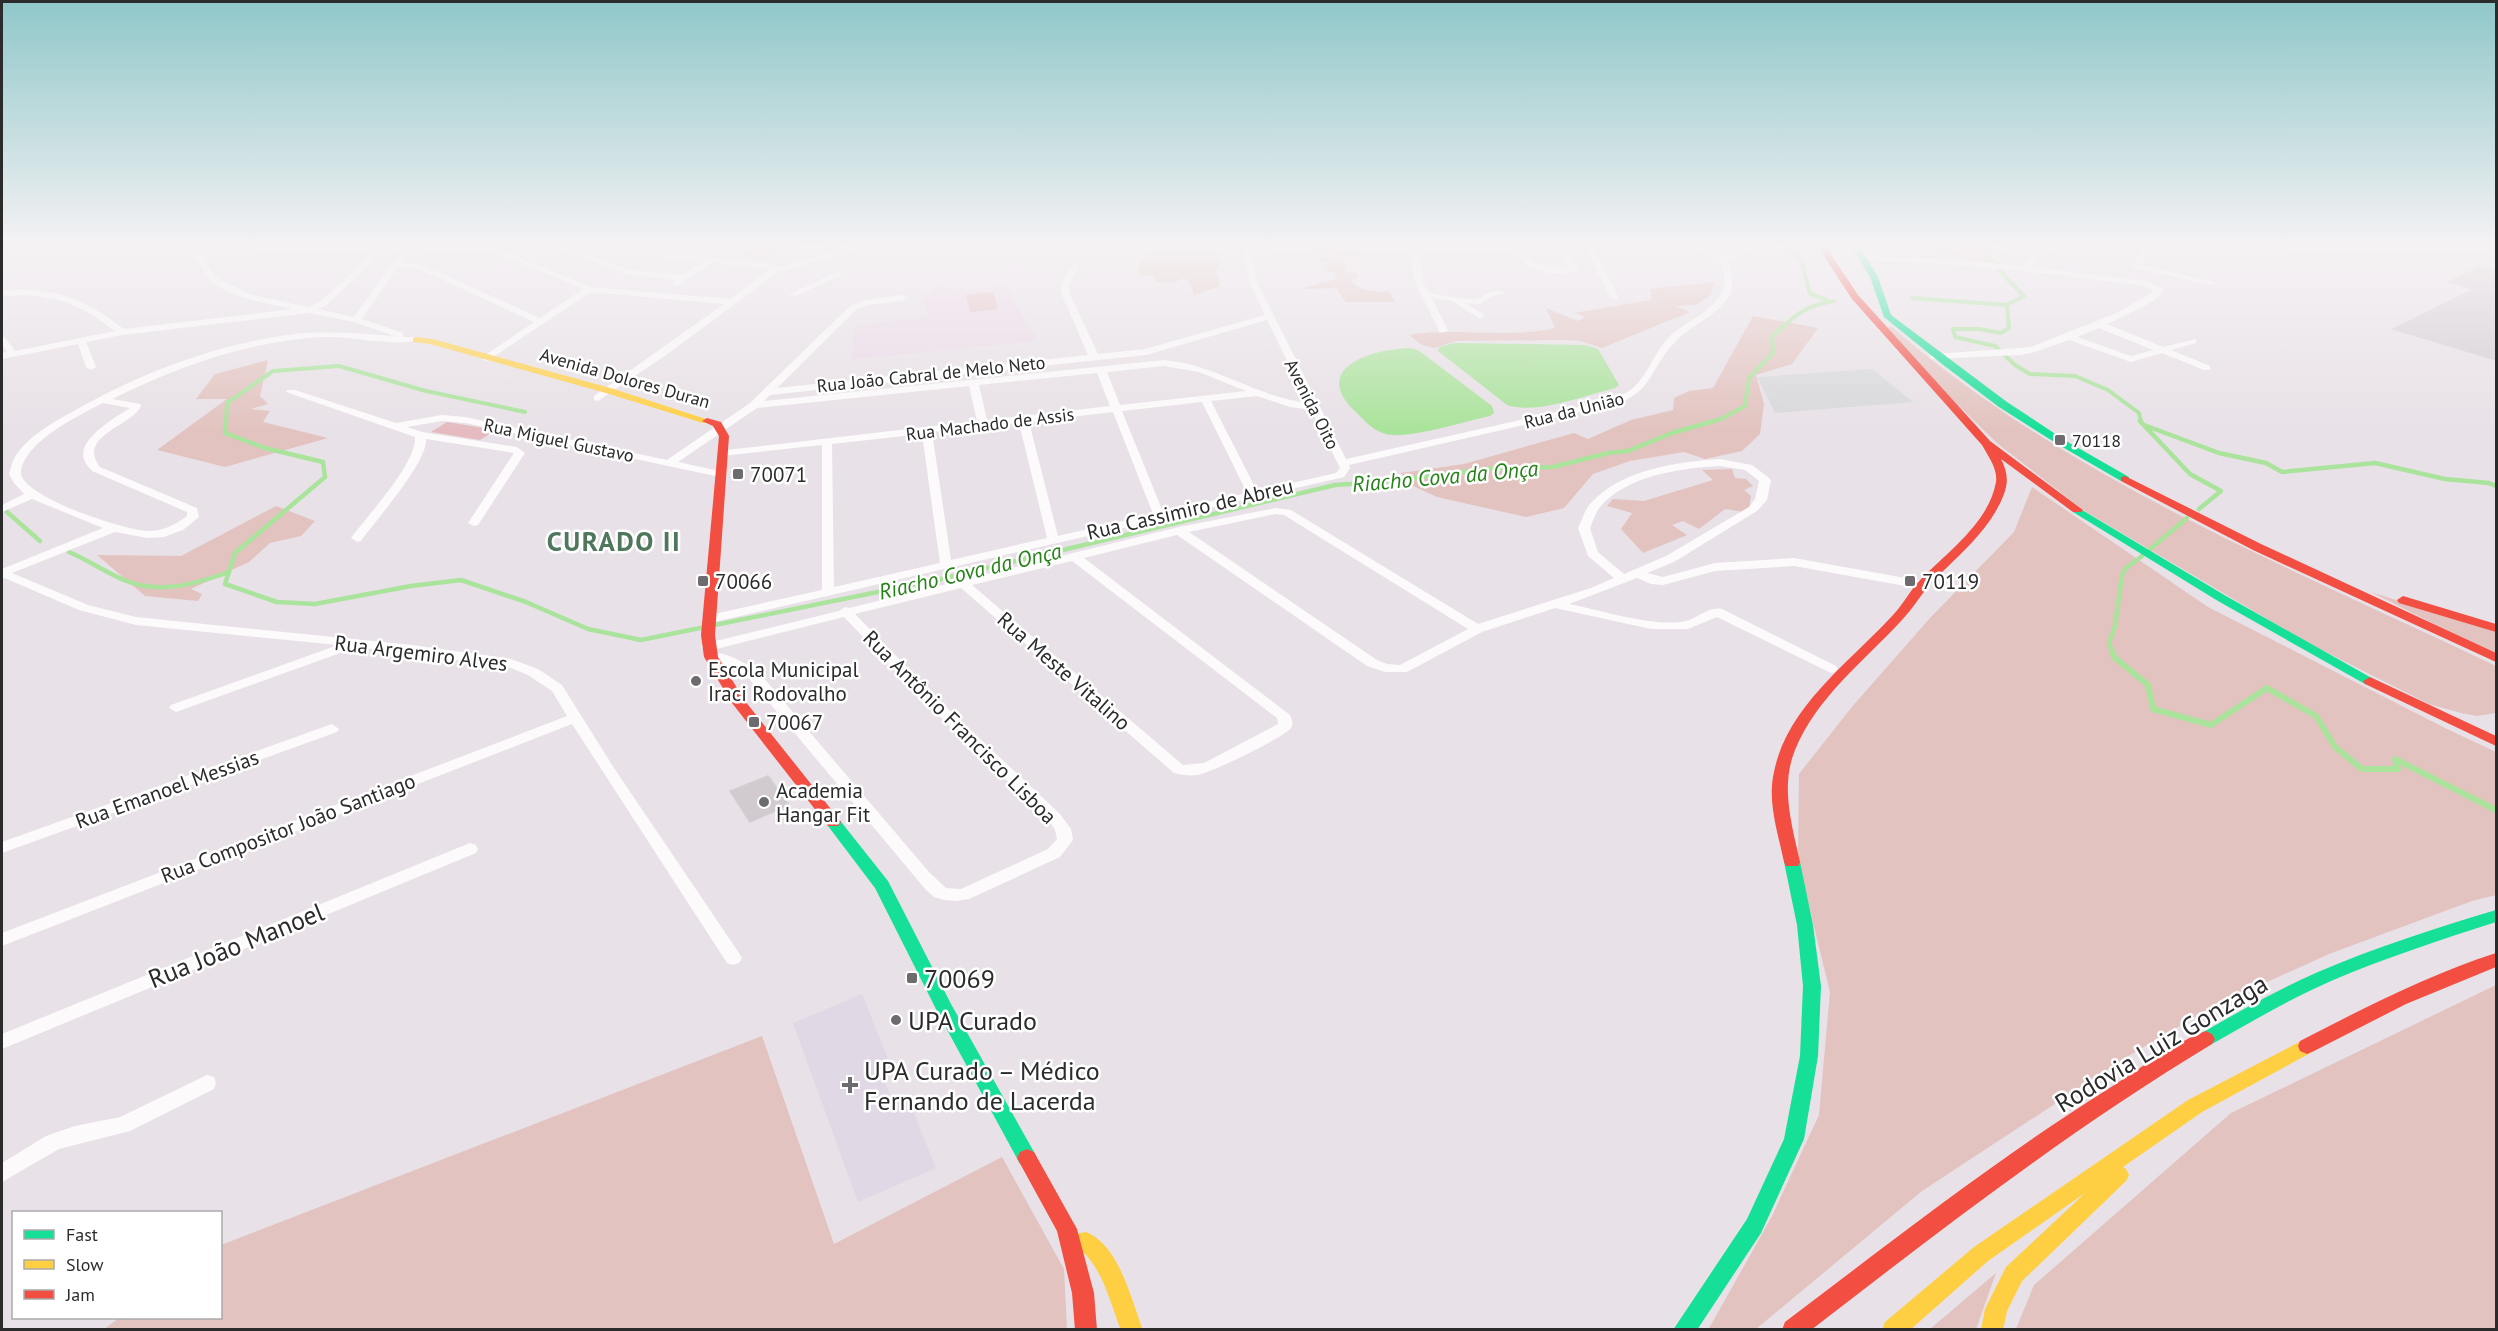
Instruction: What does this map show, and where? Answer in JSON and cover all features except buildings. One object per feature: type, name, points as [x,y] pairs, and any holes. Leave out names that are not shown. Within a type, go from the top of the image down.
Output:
[{"type":"main road","points":[[1863,306],[1910,362],[1986,443],[2072,507],[2145,554],[2271,628],[2406,700],[2496,741]]},
{"type":"main road","points":[[1877,306],[1935,357],[1995,400],[2103,466],[2284,559],[2496,659]]},
{"type":"main road","points":[[1884,306],[1887,315]]},
{"type":"main road","name":"Avenida Dolores Duran","points":[[604,394],[419,347],[414,339],[430,341],[488,358],[604,394],[708,430],[720,429]]},
{"type":"main road","points":[[720,429],[724,436],[709,636],[740,703],[882,885],[945,1008],[1067,1229],[1083,1293],[1086,1329]]},
{"type":"main road","points":[[1684,1329],[1754,1226],[1794,1140],[1809,1056],[1812,986],[1805,925],[1781,812],[1781,772],[1792,739],[1808,713],[1902,612],[1922,585],[1990,512],[2002,480],[1998,464],[1986,443]]},
{"type":"main road","points":[[2284,559],[2496,628]]},
{"type":"main road","points":[[2406,700],[2460,717],[2487,720]]},
{"type":"main road","name":"Rodovia Luiz Gonzaga","points":[[1793,1329],[1938,1220],[2097,1106],[2156,1068],[2238,1020],[2318,979],[2386,953],[2496,916]]},
{"type":"main road","points":[[1893,1329],[1981,1254],[2195,1106],[2377,1010],[2496,960]]},
{"type":"main road","points":[[1992,1329],[1996,1309],[2014,1274],[2056,1232],[2195,1106]]},
{"type":"main road","points":[[1072,1244],[1084,1241],[1097,1250],[1132,1329]]},
{"type":"street","points":[[85,306],[122,332]]},
{"type":"street","name":"Avenida Dolores Duran","points":[[291,306],[356,320],[414,339]]},
{"type":"street","points":[[2,356],[122,332],[261,318],[309,310],[317,306]]},
{"type":"street","points":[[356,320],[362,315],[365,306]]},
{"type":"street","points":[[507,306],[540,321]]},
{"type":"street","points":[[488,358],[563,306]]},
{"type":"street","points":[[604,394],[726,306]]},
{"type":"street","points":[[669,463],[754,405],[853,308],[858,306]]},
{"type":"street","points":[[1071,306],[1094,357]]},
{"type":"street","name":"Avenida Oito","points":[[1264,306],[1342,463]]},
{"type":"street","points":[[1430,306],[1432,313],[1440,321],[1443,331]]},
{"type":"street","points":[[1466,306],[1480,316]]},
{"type":"street","name":"Rua da União","points":[[1342,463],[1598,406],[1632,395],[1641,388],[1670,340],[1717,306]]},
{"type":"street","points":[[1935,357],[2033,350],[2138,306]]},
{"type":"street","name":"Rua João Cabral de Melo Neto","points":[[767,392],[1153,350],[1269,317]]},
{"type":"street","points":[[2098,324],[2207,368]]},
{"type":"street","points":[[103,400],[136,406],[90,445],[87,454],[89,463],[96,469],[193,510],[193,517],[187,523],[164,532],[135,534],[112,529],[33,494],[18,482],[15,462],[36,438],[51,427],[103,400],[171,368],[250,344],[321,335],[359,335],[392,340],[414,339]]},
{"type":"street","points":[[2068,337],[2131,359],[2193,341]]},
{"type":"street","points":[[2,339],[13,354]]},
{"type":"street","points":[[81,340],[91,367]]},
{"type":"street","name":"Rua João Cabral de Melo Neto","points":[[754,405],[1164,363],[1181,364],[1294,405],[1313,407]]},
{"type":"street","points":[[1101,370],[1159,516]]},
{"type":"street","name":"Rua João Cabral de Melo Neto","points":[[974,384],[983,424]]},
{"type":"street","points":[[291,392],[420,435],[517,450],[520,453],[474,524]]},
{"type":"street","name":"Rua Machado de Assis","points":[[722,453],[1258,393]]},
{"type":"street","points":[[1205,399],[1253,494]]},
{"type":"street","name":"Rua Miguel Gustavo","points":[[398,426],[429,420],[465,420],[720,474]]},
{"type":"street","points":[[1023,420],[1053,540]]},
{"type":"street","points":[[927,431],[946,565]]},
{"type":"street","points":[[357,538],[413,464],[421,446],[420,435]]},
{"type":"street","points":[[827,442],[828,592]]},
{"type":"street","name":"Rua Cassimiro de Abreu","points":[[709,636],[828,592],[1253,494],[1337,477],[1344,471],[1342,463]]},
{"type":"street","points":[[1179,531],[1372,663],[1385,668],[1402,669],[1478,629],[1556,604],[1623,579],[1670,559],[1753,508],[1762,495],[1765,480],[1762,475],[1758,471],[1731,464],[1689,465],[1638,476],[1606,495],[1586,520],[1584,525],[1587,540],[1591,552],[1623,579]]},
{"type":"street","points":[[2,509],[33,494]]},
{"type":"street","name":"Rua Cassimiro de Abreu","points":[[709,636],[845,612],[1179,531],[1266,513],[1287,512],[1478,629]]},
{"type":"street","points":[[2,573],[112,529]]},
{"type":"street","name":"Rua Meste Vitalino","points":[[962,583],[1179,770],[1198,770],[1285,726],[1286,720],[1267,704],[1074,556]]},
{"type":"street","points":[[1636,573],[1655,581],[1671,580],[1715,567],[1749,563],[1809,563],[1922,585]]},
{"type":"street","name":"Rua Argemiro Alves","points":[[2,573],[61,600],[107,616],[511,663],[533,672],[557,688],[733,958]]},
{"type":"street","points":[[1556,604],[1651,624],[1688,625],[1717,612],[1831,669]]},
{"type":"street","name":"Rua Antônio Francisco Lisboa","points":[[709,636],[725,659],[751,672],[923,876],[947,897],[963,896],[1054,853],[1065,840],[1063,829],[1054,818],[937,706],[845,612]]},
{"type":"street","points":[[176,708],[357,644]]},
{"type":"street","name":"Rua Compositor João Santiago","points":[[2,940],[575,718]]},
{"type":"street","name":"Rua Emanoel Messias","points":[[2,848],[332,729]]},
{"type":"street","name":"Rua João Manoel","points":[[2,1042],[470,849]]},
{"type":"street","points":[[2,1173],[53,1142],[75,1134],[123,1125],[207,1083]]},
{"type":"shaded area","points":[[925,306],[1017,306],[1037,341],[852,359],[854,326],[928,317]]},
{"type":"shaded area","points":[[969,306],[997,306],[998,309],[970,312]]},
{"type":"shaded area","points":[[1615,306],[1675,306],[1690,312],[1602,348],[1581,341],[1567,340],[1457,341],[1434,348],[1422,345],[1409,335],[1446,332],[1519,333],[1537,331],[1555,328],[1546,308],[1578,321],[1585,317],[1574,313]]},
{"type":"shaded area","points":[[1753,316],[1818,328],[1792,364],[1756,375],[1764,404],[1760,434],[1742,451],[1705,459],[1684,452],[1630,461],[1593,474],[1564,508],[1526,517],[1437,497],[1409,484],[1401,473],[1464,464],[1574,433],[1588,439],[1631,420],[1673,410],[1674,398],[1689,391],[1713,388]]},
{"type":"shaded area","points":[[1886,327],[1892,327],[1960,381],[2031,430],[2106,475],[2260,555],[2496,666],[2496,713],[2477,716],[2429,704],[2306,642],[2086,512],[1998,444],[1954,401]]},
{"type":"shaded area","points":[[1454,343],[1586,345],[1598,349],[1619,385],[1546,406],[1532,408],[1507,405],[1438,351],[1439,347]]},
{"type":"shaded area","points":[[1410,348],[1418,350],[1492,406],[1494,413],[1490,416],[1408,434],[1386,434],[1373,428],[1343,397],[1339,384],[1342,373],[1351,364],[1364,357],[1379,352]]},
{"type":"shaded area","points":[[268,360],[260,396],[268,404],[251,409],[270,411],[263,422],[328,438],[225,467],[157,450],[227,399],[196,399],[215,374]]},
{"type":"shaded area","points":[[1872,369],[1913,402],[1775,413],[1757,377]]},
{"type":"shaded area","points":[[447,422],[496,430],[480,440],[431,432]]},
{"type":"shaded area","points":[[1732,469],[1735,478],[1746,479],[1753,486],[1744,490],[1751,496],[1749,509],[1744,512],[1725,509],[1699,529],[1683,521],[1672,525],[1687,535],[1643,553],[1621,529],[1632,513],[1607,506],[1613,499],[1644,501],[1713,480],[1702,470]]},
{"type":"shaded area","points":[[2032,487],[2208,607],[2496,752],[2496,895],[2472,901],[2329,954],[2214,1006],[2125,1058],[1922,1191],[1756,1329],[1708,1330],[1771,1218],[1819,1115],[1830,992],[1798,861],[1799,774],[1851,708],[1930,618],[2014,532]]},
{"type":"shaded area","points":[[276,506],[315,521],[301,536],[270,543],[249,562],[191,589],[202,594],[198,601],[145,596],[97,555],[181,556]]},
{"type":"shaded area","points":[[2371,592],[2496,632],[2496,654],[2480,647]]},
{"type":"shaded area","points":[[2496,985],[2496,1329],[2016,1329],[2034,1285],[2231,1113]]},
{"type":"shaded area","name":"UPA Curado – Médico Fernando de Lacerda","points":[[862,994],[891,1067],[880,1071],[894,1104],[908,1099],[936,1168],[858,1202],[793,1023]]},
{"type":"shaded area","points":[[762,1036],[834,1244],[1002,1157],[1064,1269],[1067,1329],[103,1330],[118,1319],[222,1319],[222,1245]]},
{"type":"shaded area","points":[[1996,1273],[1976,1329],[1930,1329]]},
{"type":"waterway","name":"Riacho Cova da Onça","points":[[1709,422],[1721,419],[1745,406],[1749,378],[1773,353],[1772,337],[1800,313],[1814,306]]},
{"type":"waterway","points":[[2007,306],[2009,328],[2001,333],[1979,329],[1953,329],[1955,337],[1995,346],[2015,365],[2030,374],[2075,376],[2108,390],[2139,413],[2141,422]]},
{"type":"waterway","points":[[226,422],[227,403],[273,371],[339,366],[426,391],[525,412]]},
{"type":"waterway","points":[[226,421],[225,433],[265,448],[323,462],[325,477],[235,553],[229,572]]},
{"type":"waterway","name":"Riacho Cova da Onça","points":[[229,572],[225,584],[277,602],[315,604],[411,586],[461,580],[526,602],[588,629],[641,640],[937,580],[1335,485],[1381,482],[1486,469],[1553,467],[1608,453],[1628,451],[1672,433],[1714,421]]},
{"type":"waterway","points":[[2140,421],[2190,474],[2221,491],[2199,509]]},
{"type":"waterway","points":[[2144,425],[2219,453],[2266,463],[2282,472],[2375,463],[2445,479],[2489,483],[2496,486]]},
{"type":"waterway","name":"Riacho Cova da Onça","points":[[7,512],[40,541]]},
{"type":"waterway","points":[[2150,549],[2187,518]]},
{"type":"waterway","name":"Riacho Cova da Onça","points":[[69,552],[124,580],[150,587],[190,584],[229,572]]},
{"type":"waterway","points":[[2112,652],[2109,643],[2115,626],[2122,575],[2126,568],[2142,556]]},
{"type":"waterway","points":[[2112,651],[2114,657],[2148,685],[2153,709],[2211,725],[2267,688],[2316,716],[2335,747],[2362,769],[2398,769],[2395,759],[2496,810]]},
{"type":"traffic: fast","points":[[1884,306],[1887,315]]},
{"type":"traffic: fast","points":[[1890,317],[1974,384],[2003,404],[2063,443],[2125,479]]},
{"type":"traffic: fast","points":[[2077,510],[2222,598],[2370,681]]},
{"type":"traffic: fast","points":[[833,822],[882,885],[944,1008],[1027,1158]]},
{"type":"traffic: fast","points":[[1684,1330],[1754,1226],[1794,1139],[1809,1056],[1812,986],[1805,925],[1792,862]]},
{"type":"traffic: fast","points":[[2206,1039],[2272,1002],[2340,970],[2398,947],[2496,916]]},
{"type":"traffic: slow","points":[[416,340],[430,341],[610,391],[707,421]]},
{"type":"traffic: slow","points":[[1893,1330],[1981,1254],[2195,1106],[2307,1046]]},
{"type":"traffic: slow","points":[[1992,1330],[1996,1309],[2014,1274],[2119,1175]]},
{"type":"traffic: slow","points":[[1072,1243],[1086,1242],[1097,1251],[1115,1284],[1132,1330]]},
{"type":"traffic: jam","points":[[1863,306],[1986,443],[2077,510]]},
{"type":"traffic: jam","points":[[707,421],[717,424],[724,436],[708,635],[711,657],[739,703],[833,822]]},
{"type":"traffic: jam","points":[[1792,862],[1782,817],[1780,795],[1781,772],[1787,751],[1812,709],[1829,689],[1898,617],[1922,585],[1960,548],[1983,521],[1999,493],[2002,480],[1997,461],[1986,443]]},
{"type":"traffic: jam","points":[[2125,479],[2257,547],[2496,658]]},
{"type":"traffic: jam","points":[[2403,600],[2496,628]]},
{"type":"traffic: jam","points":[[2370,681],[2496,741]]},
{"type":"traffic: jam","points":[[2307,1046],[2400,999],[2496,960]]},
{"type":"traffic: jam","points":[[1793,1330],[2046,1141],[2098,1105],[2206,1039]]},
{"type":"traffic: jam","points":[[1027,1158],[1067,1229],[1083,1293],[1086,1330]]},
{"type":"place","name":"70118","points":[[2060,440]]},
{"type":"place","name":"70071","points":[[738,474]]},
{"type":"place","name":"70066","points":[[703,581]]},
{"type":"place","name":"70119","points":[[1910,581]]},
{"type":"place","name":"Escola Municipal Iraci Rodovalho","points":[[696,681]]},
{"type":"place","name":"70067","points":[[754,722]]},
{"type":"place","name":"Academia Hangar Fit","points":[[764,802]]},
{"type":"place","name":"70069","points":[[912,978]]},
{"type":"place","name":"UPA Curado","points":[[896,1020]]},
{"type":"place","name":"UPA Curado – Médico Fernando de Lacerda","points":[[850,1085]]},
{"type":"district","name":"CURADO II","points":[[614,541]]}]
